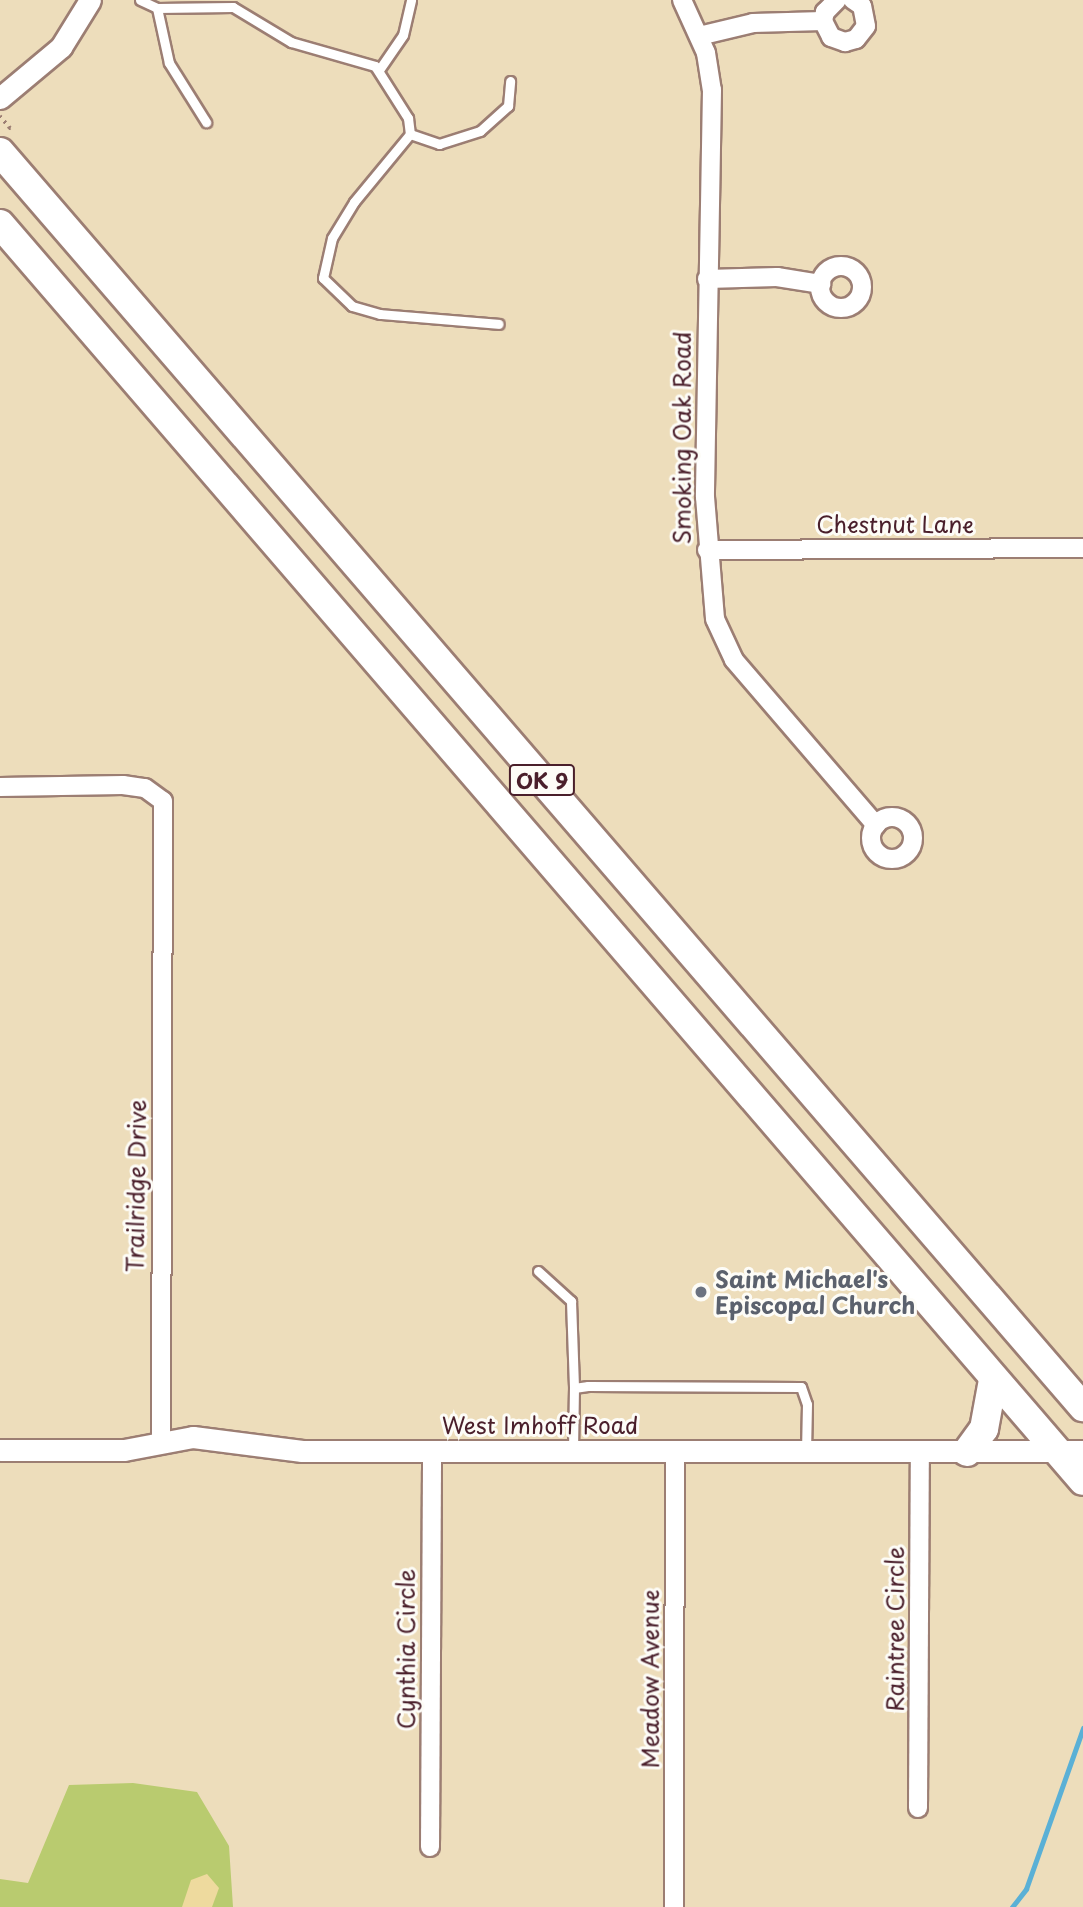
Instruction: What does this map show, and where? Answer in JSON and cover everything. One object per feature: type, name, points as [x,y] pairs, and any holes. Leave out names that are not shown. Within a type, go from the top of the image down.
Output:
[{"type":"highway","name":"OK 9","points":[[5,140],[1083,1407]]},
{"type":"highway","name":"OK 9","points":[[0,224],[993,1380],[1070,1452],[1083,1481]]},
{"type":"highway","points":[[967,1451],[984,1429],[993,1380]]},
{"type":"street","points":[[0,98],[61,47],[90,0]]},
{"type":"street","name":"Smoking Oak Road","points":[[682,0],[699,36],[712,90],[707,279],[707,550],[715,619],[734,660],[876,825]]},
{"type":"street","points":[[837,0],[825,12],[823,21],[836,40],[856,39],[866,26],[867,16],[853,0]]},
{"type":"street","points":[[699,36],[753,23],[823,21]]},
{"type":"street","points":[[707,279],[777,277],[821,284]]},
{"type":"street","name":"Chestnut Lane","points":[[707,550],[1083,548]]},
{"type":"street","name":"Trailridge Drive","points":[[0,787],[123,785],[145,788],[163,801],[166,831],[163,929],[161,1444]]},
{"type":"street","name":"West Imhoff Road","points":[[0,1450],[94,1451],[161,1444],[194,1437],[302,1451],[1070,1452]]},
{"type":"street","name":"Raintree Circle","points":[[918,1808],[920,1450]]},
{"type":"street","name":"Cynthia Circle","points":[[430,1847],[432,1451]]},
{"type":"street","name":"Meadow Avenue","points":[[674,1907],[675,1451]]},
{"type":"lane","points":[[140,0],[157,8],[233,7],[291,42],[379,70],[408,118],[410,134],[354,202],[332,239],[323,278],[352,306],[380,314],[499,324]]},
{"type":"lane","points":[[379,70],[403,35],[407,1]]},
{"type":"lane","points":[[157,8],[169,63],[206,122]]},
{"type":"lane","points":[[410,134],[439,144],[480,131],[508,106],[510,81]]},
{"type":"lane","points":[[538,1271],[571,1301],[573,1451]]},
{"type":"lane","points":[[574,1388],[801,1387],[807,1404],[806,1450]]},
{"type":"path","points":[[0,116],[5,140]]},
{"type":"green space","points":[[133,1783],[197,1792],[229,1846],[233,1907],[0,1907],[0,1879],[28,1883],[69,1785]]},
{"type":"sand","points":[[207,1874],[219,1888],[212,1907],[182,1907],[191,1880]]},
{"type":"waterway","points":[[1012,1907],[1026,1889],[1083,1728]]},
{"type":"place","name":"Saint Michael's Episcopal Church","points":[[701,1292]]}]
